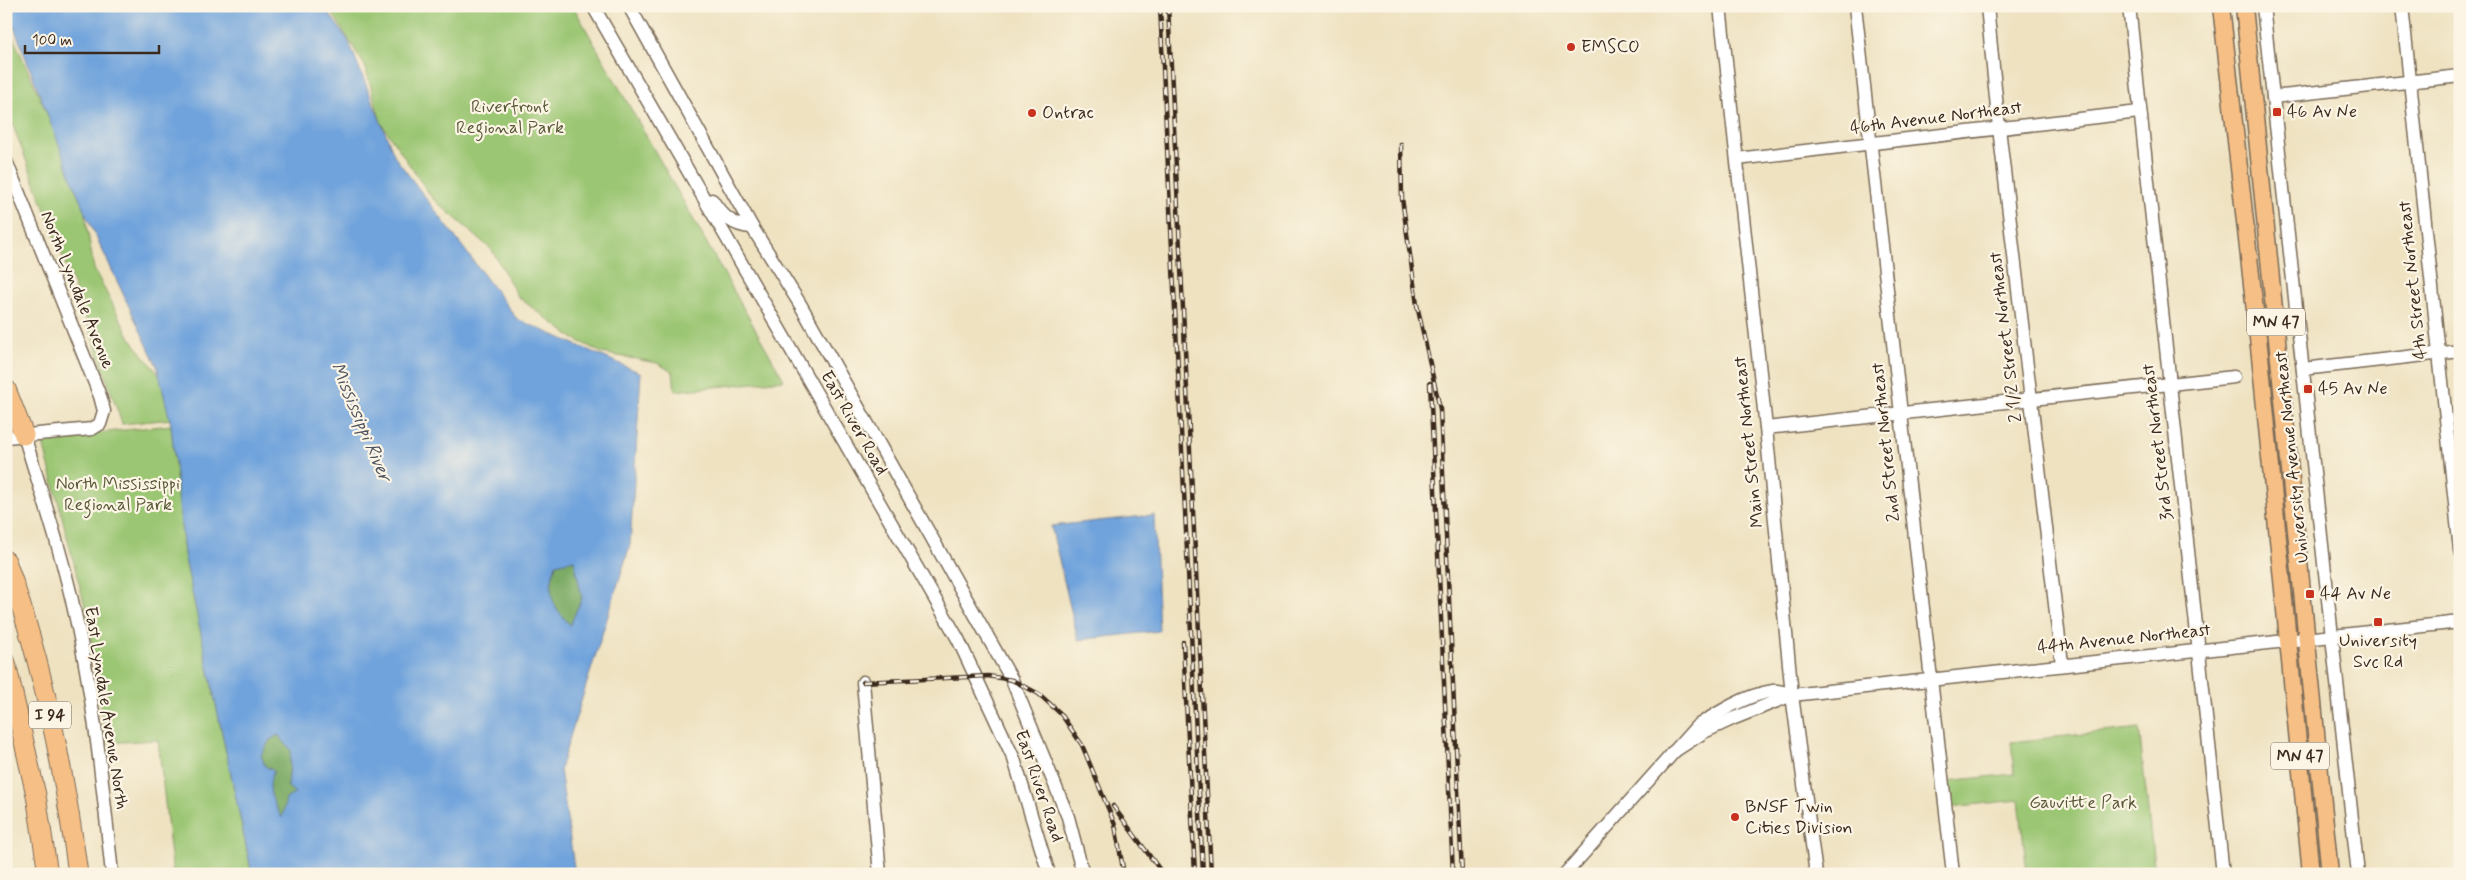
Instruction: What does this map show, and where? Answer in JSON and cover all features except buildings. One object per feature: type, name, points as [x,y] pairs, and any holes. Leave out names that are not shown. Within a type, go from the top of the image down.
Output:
[{"type":"highway","points":[[6,389],[15,436]]},
{"type":"highway","name":"I 94","points":[[6,561],[32,643],[47,702],[69,812],[78,874]]},
{"type":"highway","name":"I 94","points":[[6,663],[36,795],[48,874]]},
{"type":"main road","name":"University Avenue Northeast","points":[[2220,6],[2260,356],[2312,874]]},
{"type":"main road","name":"University Avenue Northeast","points":[[2244,6],[2330,874]]},
{"type":"street","name":"East River Road","points":[[593,6],[958,639],[1014,759],[1049,874]]},
{"type":"street","name":"East River Road","points":[[628,6],[752,227],[800,304],[1012,680],[1068,817],[1083,874]]},
{"type":"street","name":"Main Street Northeast","points":[[1720,6],[1766,428],[1792,695],[1816,874]]},
{"type":"street","name":"2nd Street Northeast","points":[[1855,6],[1953,874]]},
{"type":"street","name":"2 1/2 Street Northeast","points":[[1987,6],[1999,128],[2062,664]]},
{"type":"street","name":"3rd Street Northeast","points":[[2129,6],[2168,384],[2200,648],[2223,874]]},
{"type":"street","name":"University Avenue Northeast","points":[[2264,6],[2358,874]]},
{"type":"street","name":"4th Street Northeast","points":[[2402,6],[2460,550]]},
{"type":"street","points":[[2273,97],[2460,76]]},
{"type":"street","name":"46th Avenue Northeast","points":[[1737,158],[2139,112]]},
{"type":"street","name":"North Lyndale Avenue","points":[[6,161],[100,396],[103,416],[100,424],[92,429],[15,436]]},
{"type":"street","points":[[685,166],[700,178],[714,203],[727,219],[739,226],[752,227]]},
{"type":"street","points":[[2303,369],[2460,351]]},
{"type":"street","points":[[1766,428],[2234,377]]},
{"type":"street","name":"East Lyndale Avenue North","points":[[15,436],[56,540],[79,633],[112,874]]},
{"type":"street","name":"44th Avenue Northeast","points":[[1565,874],[1673,752],[1732,719],[1792,695],[2200,648],[2460,622]]},
{"type":"street","points":[[863,682],[880,874]]},
{"type":"green space","name":"Riverfront Regional Park","points":[[328,6],[573,6],[784,380],[675,391],[673,372],[657,363],[602,353],[573,338],[518,297],[492,250],[432,198],[381,123],[365,66]]},
{"type":"green space","points":[[6,21],[81,190],[94,269],[130,338],[192,417],[122,424],[84,313],[6,107]]},
{"type":"green space","name":"North Mississippi Regional Park","points":[[171,425],[184,554],[252,874],[173,874],[158,740],[106,743],[89,622],[42,439]]},
{"type":"green space","points":[[574,560],[582,598],[570,626],[554,604],[551,583],[556,564]]},
{"type":"green space","name":"Gauvitte Park","points":[[2139,728],[2155,874],[2027,874],[2019,800],[1950,807],[1947,781],[2014,774],[2011,742]]},
{"type":"green space","points":[[278,735],[291,750],[288,787],[296,793],[282,819],[269,793],[269,780],[261,755],[270,740]]},
{"type":"water","name":"Mississippi River","points":[[6,6],[324,6],[348,40],[395,157],[517,319],[641,373],[630,545],[560,769],[575,874],[252,874],[184,554],[171,425],[157,366],[85,213]],"holes":[[[574,560],[582,598],[570,625],[554,604],[551,590],[556,564]],[[278,735],[291,750],[288,787],[295,793],[286,799],[282,818],[271,795],[270,783],[274,771],[265,766],[261,755],[270,740]]]},
{"type":"water","points":[[1154,515],[1159,631],[1078,640],[1051,526]]},
{"type":"railway","points":[[1160,6],[1203,874]]},
{"type":"railway","points":[[1168,6],[1211,874]]},
{"type":"railway","points":[[1401,144],[1402,198],[1417,305],[1440,409],[1462,874]]},
{"type":"railway","points":[[1430,383],[1453,874]]},
{"type":"railway","points":[[1183,642],[1195,874]]},
{"type":"railway","points":[[863,682],[988,676],[1012,680],[1039,694],[1061,714],[1082,745],[1115,825],[1124,874]]},
{"type":"railway","points":[[1113,806],[1163,874]]},
{"type":"place","name":"EMSCO","points":[[1571,47]]},
{"type":"place","name":"46 Av Ne","points":[[2277,112]]},
{"type":"place","name":"Ontrac","points":[[1032,113]]},
{"type":"place","name":"45 Av Ne","points":[[2308,389]]},
{"type":"place","name":"44 Av Ne","points":[[2310,594]]},
{"type":"place","name":"University Svc Rd","points":[[2378,622]]},
{"type":"place","name":"BNSF Twin Cities Division","points":[[1735,817]]}]
